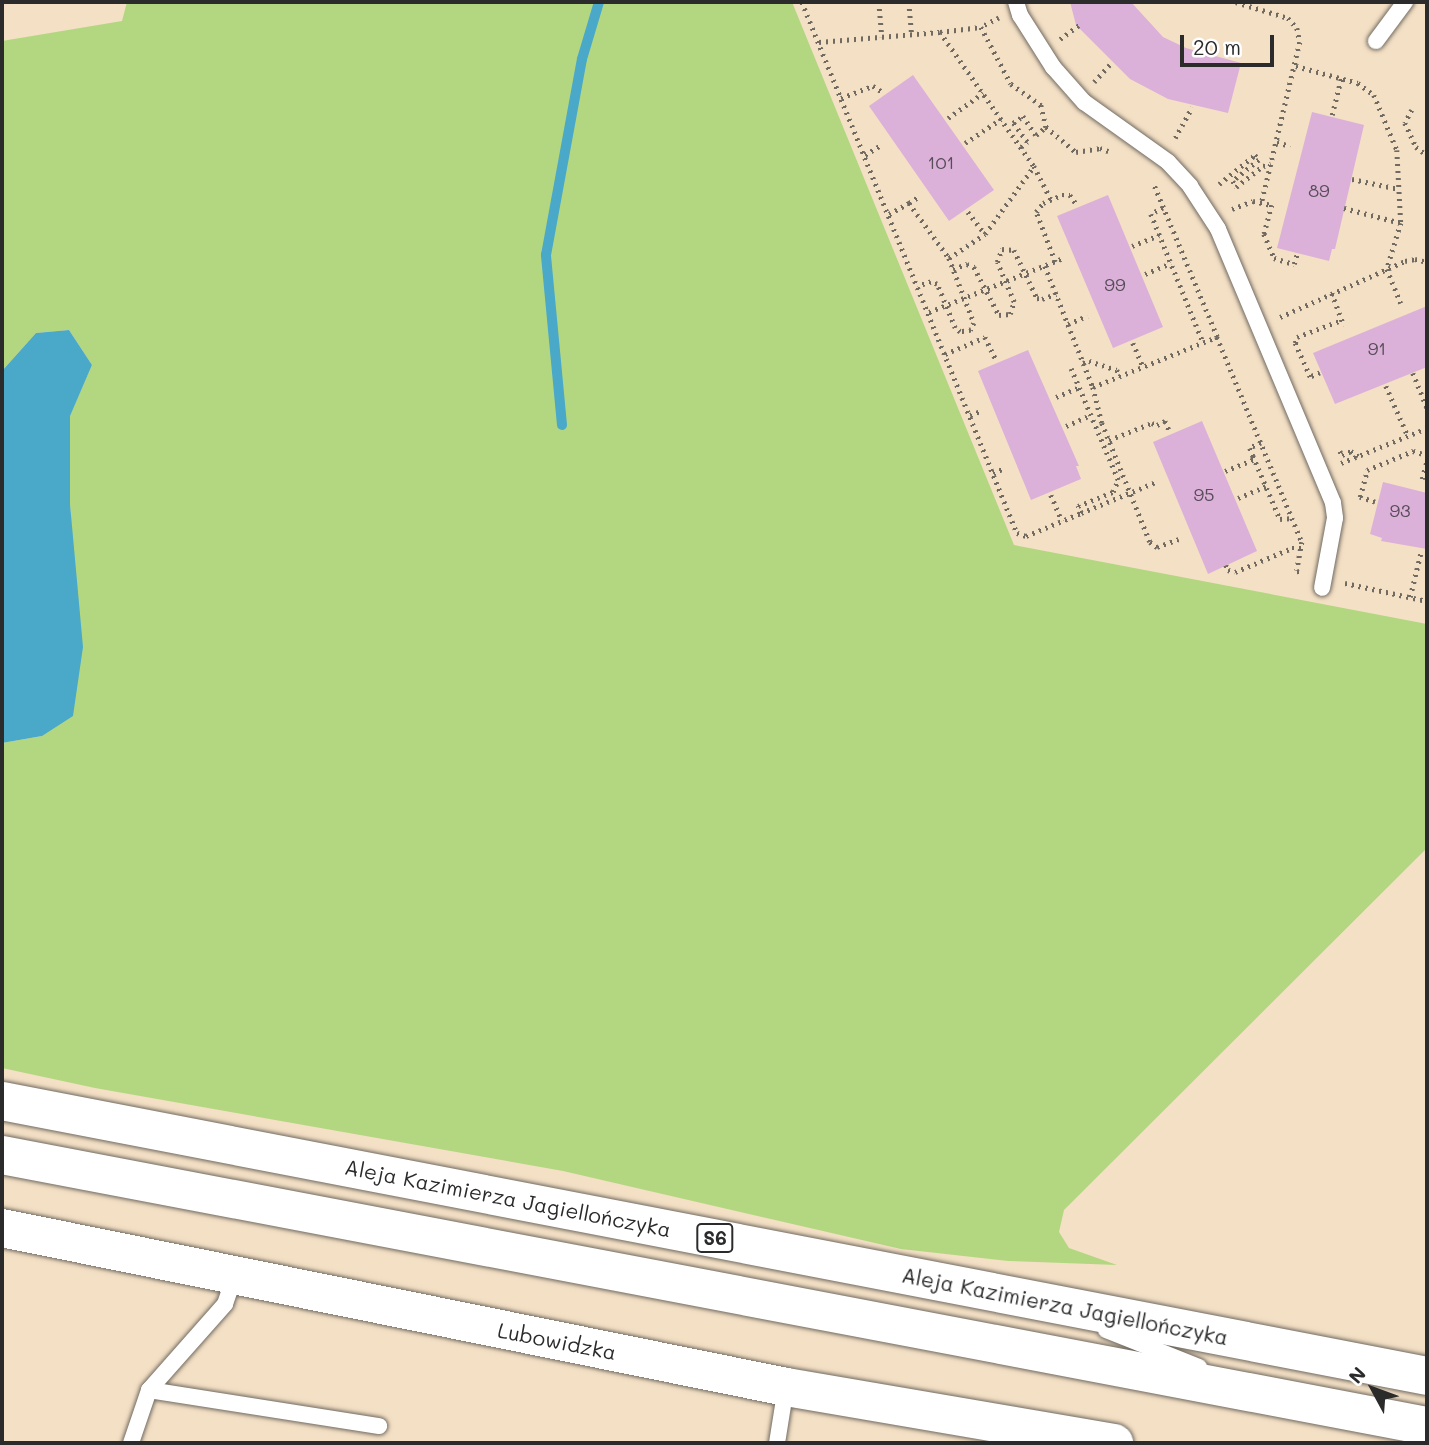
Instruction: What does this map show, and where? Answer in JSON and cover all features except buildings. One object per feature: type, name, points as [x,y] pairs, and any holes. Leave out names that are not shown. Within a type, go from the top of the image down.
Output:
[{"type":"main road","name":"Aleja Kazimierza Jagiellończyka","points":[[2,1101],[1427,1376]]},
{"type":"main road","points":[[2,1155],[1286,1402],[1427,1426]]},
{"type":"main road","name":"Lubowidzka","points":[[2,1228],[786,1387],[1114,1443]]},
{"type":"lane","points":[[1016,2],[1020,15],[1060,76],[1084,103],[1168,162],[1190,186],[1218,229],[1333,503],[1335,518],[1323,583]]},
{"type":"lane","points":[[1376,41],[1405,2]]},
{"type":"lane","points":[[131,1443],[149,1390],[225,1304],[235,1275]]},
{"type":"lane","points":[[1026,1298],[1286,1402]]},
{"type":"lane","points":[[1017,1350],[1296,1350]]},
{"type":"lane","points":[[778,1443],[786,1387]]},
{"type":"lane","points":[[149,1390],[379,1426]]},
{"type":"path","points":[[802,2],[1017,533],[1026,536],[1156,482]]},
{"type":"path","points":[[879,2],[882,37]]},
{"type":"path","points":[[909,2],[912,34]]},
{"type":"path","points":[[1236,2],[1288,18],[1297,28],[1300,42],[1262,202]]},
{"type":"path","points":[[819,42],[981,27],[1002,16],[1000,9]]},
{"type":"path","points":[[1060,39],[1082,23]]},
{"type":"path","points":[[981,27],[1011,84],[1041,105],[1046,127],[1076,152],[1100,148],[1114,153]]},
{"type":"path","points":[[940,32],[1034,166],[1051,199]]},
{"type":"path","points":[[1093,82],[1111,63]]},
{"type":"path","points":[[1296,66],[1358,83],[1374,95],[1397,150],[1401,223],[1387,269],[1401,303]]},
{"type":"path","points":[[1332,115],[1341,78]]},
{"type":"path","points":[[841,98],[873,86],[884,93]]},
{"type":"path","points":[[948,118],[983,93]]},
{"type":"path","points":[[1175,138],[1192,107]]},
{"type":"path","points":[[1412,110],[1405,123],[1416,147],[1427,155]]},
{"type":"path","points":[[1021,147],[1027,142],[1013,123],[1023,116],[1036,135],[1046,127]]},
{"type":"path","points":[[965,143],[1001,119]]},
{"type":"path","points":[[1277,142],[1290,146]]},
{"type":"path","points":[[865,155],[881,145]]},
{"type":"path","points":[[1219,184],[1255,155],[1259,160],[1233,181],[1236,187],[1263,166],[1271,164]]},
{"type":"path","points":[[949,258],[985,234],[1034,166]]},
{"type":"path","points":[[1147,170],[1303,542],[1297,571],[1323,583],[1427,601]]},
{"type":"path","points":[[1352,179],[1399,189]]},
{"type":"path","points":[[1055,262],[1036,212],[1043,203],[1051,199],[1070,195],[1077,205]]},
{"type":"path","points":[[889,215],[918,197]]},
{"type":"path","points":[[1238,207],[1254,201],[1272,205],[1264,234],[1274,258],[1294,264],[1297,254]]},
{"type":"path","points":[[909,203],[949,258],[974,323],[966,332],[955,328],[937,284],[931,282],[918,286]]},
{"type":"path","points":[[1163,208],[1151,214],[1203,342]]},
{"type":"path","points":[[1344,208],[1401,223]]},
{"type":"path","points":[[968,212],[985,234]]},
{"type":"path","points":[[1132,246],[1160,235]]},
{"type":"path","points":[[953,269],[967,264],[974,267],[994,311],[999,315],[1010,314],[1014,302],[997,262],[1002,249],[1014,250],[1037,298],[1056,294]]},
{"type":"path","points":[[929,312],[1063,258]]},
{"type":"path","points":[[1287,312],[1415,259],[1427,262]]},
{"type":"path","points":[[1145,274],[1171,263]]},
{"type":"path","points":[[1045,266],[1150,542],[1157,547],[1179,540]]},
{"type":"path","points":[[1332,293],[1345,326]]},
{"type":"path","points":[[1068,324],[1087,316]]},
{"type":"path","points":[[1320,373],[1310,377],[1295,343],[1297,337],[1342,320]]},
{"type":"path","points":[[945,354],[985,337],[996,360]]},
{"type":"path","points":[[1093,387],[1217,337]]},
{"type":"path","points":[[1133,343],[1143,367]]},
{"type":"path","points":[[1083,363],[1089,361],[1117,370],[1120,376]]},
{"type":"path","points":[[1071,369],[1118,480],[1113,492],[1078,506],[1080,513]]},
{"type":"path","points":[[1413,373],[1427,408]]},
{"type":"path","points":[[1386,386],[1408,436]]},
{"type":"path","points":[[1055,397],[1079,387]]},
{"type":"path","points":[[970,415],[981,411]]},
{"type":"path","points":[[1066,426],[1091,415]]},
{"type":"path","points":[[1109,440],[1152,422],[1157,425],[1165,421],[1170,432]]},
{"type":"path","points":[[1341,463],[1427,428]]},
{"type":"path","points":[[1261,443],[1250,448],[1254,459],[1280,519],[1293,519]]},
{"type":"path","points":[[1375,502],[1360,497],[1367,470],[1413,451],[1427,455]]},
{"type":"path","points":[[1225,471],[1254,459]]},
{"type":"path","points":[[1422,479],[1427,460]]},
{"type":"path","points":[[993,473],[1006,468]]},
{"type":"path","points":[[1238,498],[1266,486]]},
{"type":"path","points":[[1051,495],[1062,521]]},
{"type":"path","points":[[1226,565],[1228,570],[1236,572],[1292,548],[1302,548]]},
{"type":"path","points":[[1409,597],[1421,552]]},
{"type":"green space","points":[[127,2],[792,2],[1014,545],[1427,624],[1427,848],[1064,1210],[1059,1232],[1069,1248],[1117,1265],[1008,1261],[901,1249],[563,1171],[95,1088],[2,1068],[2,743],[42,736],[74,573],[70,504],[70,415],[92,365],[69,330],[36,333],[2,371],[2,41],[122,21]]},
{"type":"water","points":[[69,330],[92,365],[70,416],[70,504],[83,647],[73,716],[42,736],[2,743],[2,371],[36,333]]},
{"type":"waterway","points":[[562,425],[546,255],[582,59],[599,2]]}]
